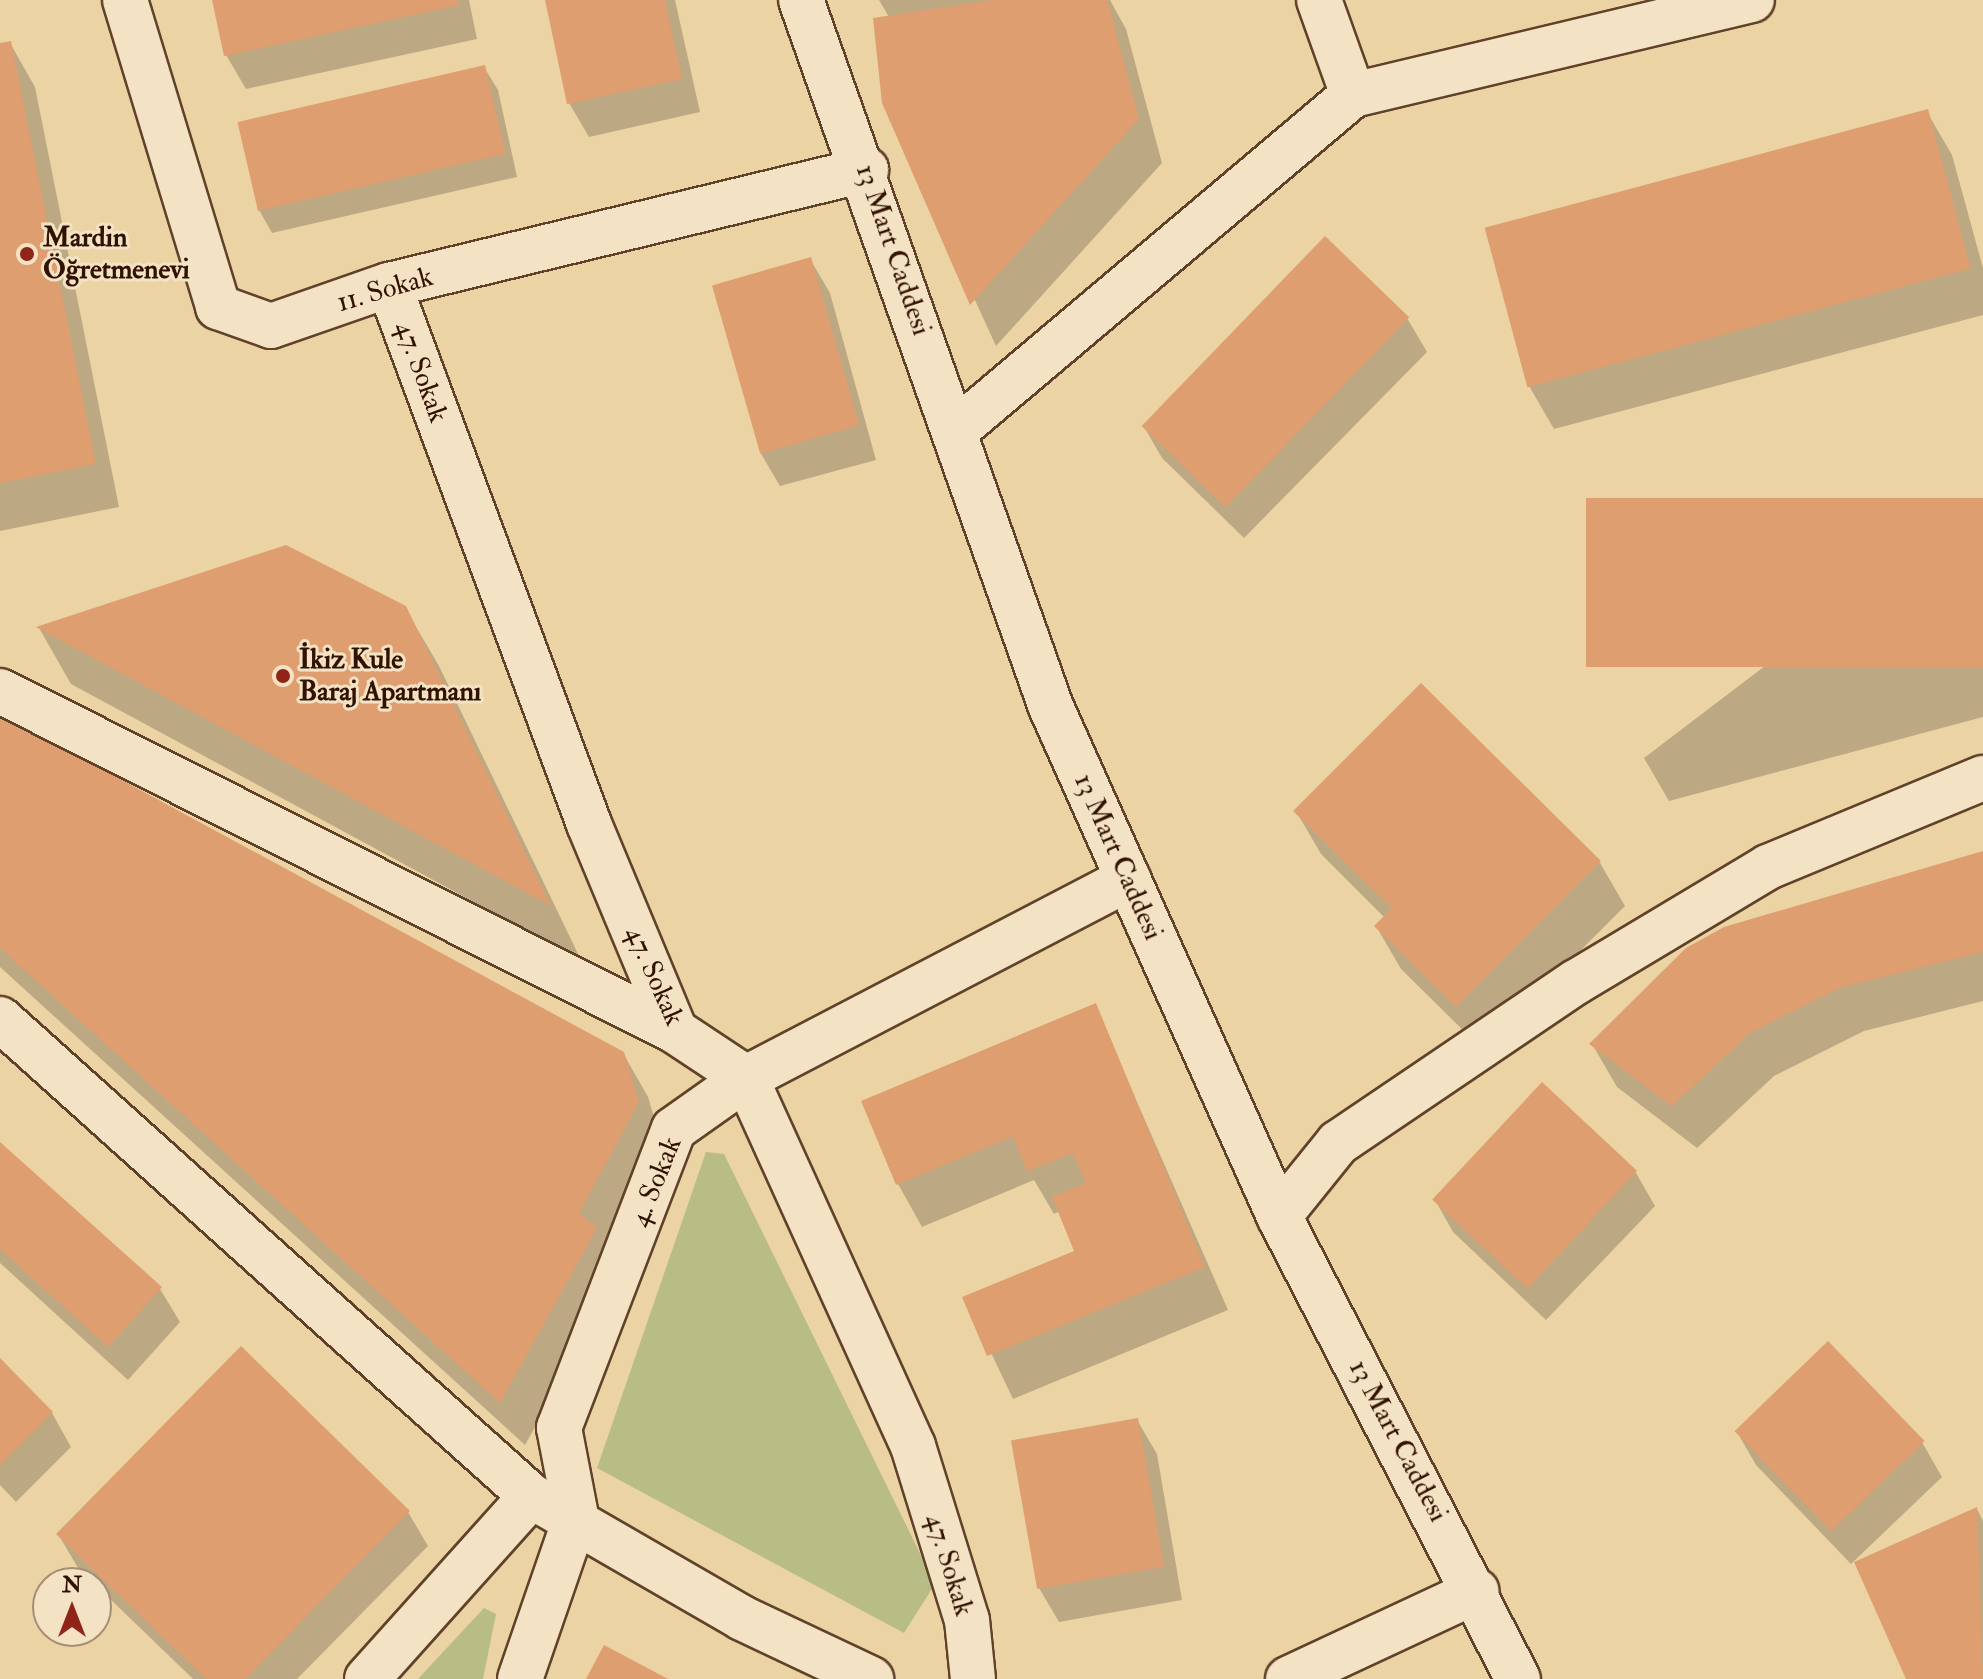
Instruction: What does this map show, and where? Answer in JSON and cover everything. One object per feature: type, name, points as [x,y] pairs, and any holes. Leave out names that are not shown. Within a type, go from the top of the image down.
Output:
[{"type":"street","name":"11. Sokak","points":[[125,0],[218,307],[271,326],[389,285],[866,170]]},
{"type":"street","name":"13 Mart Caddesi","points":[[801,0],[866,170],[1051,707],[1279,1216],[1477,1591],[1518,1679]]},
{"type":"street","points":[[1319,0],[1353,95]]},
{"type":"street","points":[[955,431],[1353,95],[1752,0]]},
{"type":"street","name":"47. Sokak","points":[[389,285],[589,824],[675,1031],[746,1078],[913,1446],[967,1620],[973,1679]]},
{"type":"street","points":[[0,691],[675,1031]]},
{"type":"street","points":[[1279,1216],[1338,1143],[1576,982],[1768,867],[1983,778]]},
{"type":"street","name":"4. Sokak","points":[[520,1679],[576,1516],[559,1428],[674,1129],[746,1078],[1128,879]]},
{"type":"street","points":[[1,1022],[531,1496],[576,1516],[742,1618],[871,1679]]},
{"type":"street","points":[[367,1679],[531,1496]]},
{"type":"street","points":[[1288,1679],[1477,1591]]},
{"type":"green space","points":[[706,1152],[724,1154],[935,1584],[904,1633],[597,1468]]},
{"type":"green space","points":[[484,1608],[496,1614],[483,1679],[418,1679]]},
{"type":"building","points":[[212,0],[458,0],[459,5],[224,56]]},
{"type":"building","points":[[545,0],[665,0],[682,79],[567,104]]},
{"type":"building","points":[[991,0],[1107,0],[1139,119],[970,305],[882,103],[873,18]]},
{"type":"building","name":"Mardin Öğretmenevi","points":[[11,41],[96,464],[0,483],[0,43]]},
{"type":"building","points":[[485,65],[505,154],[258,211],[238,122]]},
{"type":"building","points":[[1928,109],[1971,268],[1527,387],[1485,228]]},
{"type":"building","points":[[1325,236],[1409,317],[1226,507],[1142,426]]},
{"type":"building","points":[[811,257],[859,425],[760,454],[712,285]]},
{"type":"building","points":[[1586,498],[1983,498],[1983,667],[1586,667]]},
{"type":"building","name":"İkiz Kule Baraj Apartmanı","points":[[286,545],[406,606],[551,906],[36,627]]},
{"type":"building","points":[[1421,683],[1601,861],[1456,1007],[1374,926],[1392,908],[1293,811]]},
{"type":"building","points":[[0,714],[624,1052],[639,1102],[579,1213],[597,1228],[500,1403],[0,948]]},
{"type":"building","points":[[1983,851],[1983,952],[1839,988],[1750,1033],[1672,1106],[1589,1044],[1686,948],[1724,927]]},
{"type":"building","points":[[1096,1003],[1205,1267],[987,1356],[962,1297],[1074,1251],[1052,1197],[1086,1183],[1073,1153],[1027,1171],[1013,1136],[896,1185],[861,1101]]},
{"type":"building","points":[[1542,1082],[1637,1171],[1527,1288],[1432,1200]]},
{"type":"building","points":[[0,1142],[162,1287],[108,1347],[0,1249]]},
{"type":"building","points":[[1828,1341],[1925,1441],[1831,1531],[1734,1431]]},
{"type":"building","points":[[241,1346],[410,1511],[245,1679],[206,1679],[112,1588],[112,1567],[90,1567],[56,1534]]},
{"type":"building","points":[[0,1358],[53,1412],[0,1465]]},
{"type":"building","points":[[1138,1418],[1164,1567],[1037,1589],[1011,1440]]},
{"type":"building","points":[[1977,1507],[1983,1679],[1906,1679],[1854,1562]]},
{"type":"building","points":[[604,1645],[668,1679],[586,1679]]},
{"type":"place","name":"Mardin Öğretmenevi","points":[[27,254]]},
{"type":"place","name":"İkiz Kule Baraj Apartmanı","points":[[283,676]]}]
